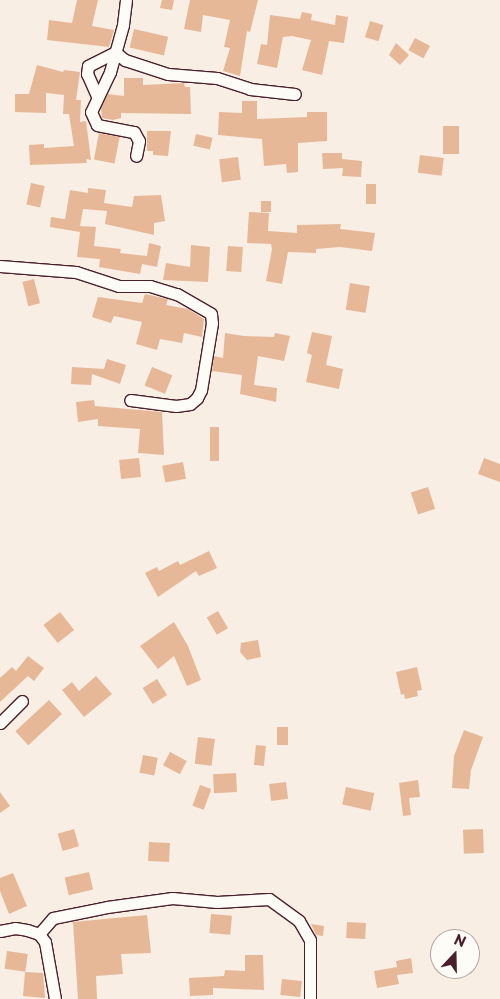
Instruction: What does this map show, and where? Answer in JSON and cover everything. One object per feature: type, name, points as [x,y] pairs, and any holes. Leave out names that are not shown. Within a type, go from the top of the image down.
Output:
[{"type":"street","points":[[126,0],[123,24],[110,72],[91,112],[93,122],[134,132],[139,141],[136,156]]},
{"type":"street","points":[[115,52],[125,60],[168,74],[217,78],[250,89],[295,94]]},
{"type":"street","points":[[97,96],[87,74],[88,66],[115,52]]},
{"type":"street","points":[[0,266],[76,272],[119,286],[150,286],[177,294],[204,307],[210,314],[212,323],[201,390],[196,398],[190,404],[176,406],[130,400]]},
{"type":"street","points":[[0,724],[22,701]]},
{"type":"street","points":[[39,934],[53,918],[106,907],[172,898],[217,902],[269,899],[299,922],[310,940],[310,999]]},
{"type":"street","points":[[0,931],[15,928],[39,934],[45,942],[49,956],[55,999]]},
{"type":"building","points":[[77,0],[98,0],[92,26],[114,30],[109,47],[47,40],[49,20],[72,23]]},
{"type":"building","points":[[162,0],[174,0],[172,10],[160,8]]},
{"type":"building","points":[[190,0],[258,0],[250,32],[247,31],[240,76],[223,71],[230,48],[224,47],[230,20],[203,15],[201,32],[184,29]]},
{"type":"building","points":[[302,12],[312,14],[311,20],[335,25],[336,15],[348,17],[344,43],[329,41],[322,75],[302,70],[311,40],[292,36],[283,37],[277,68],[257,64],[261,44],[267,45],[270,15],[300,19]]},
{"type":"building","points":[[370,21],[383,25],[378,41],[365,37]]},
{"type":"building","points":[[134,29],[168,37],[164,55],[130,48]]},
{"type":"building","points":[[415,38],[430,46],[423,58],[408,50]]},
{"type":"building","points":[[396,43],[409,55],[400,65],[389,55]]},
{"type":"building","points":[[37,65],[63,72],[64,70],[80,72],[76,100],[81,100],[80,122],[86,121],[91,160],[86,159],[87,163],[30,165],[29,145],[44,144],[44,148],[74,146],[69,114],[63,114],[64,95],[46,93],[46,113],[15,112],[15,94],[29,94]]},
{"type":"building","points":[[124,78],[143,78],[143,85],[184,83],[185,87],[190,87],[191,114],[121,113],[121,118],[113,120],[102,118],[101,108],[108,94],[124,96]]},
{"type":"building","points":[[242,101],[257,101],[257,119],[307,117],[307,112],[327,112],[327,141],[298,143],[298,172],[287,173],[286,164],[264,166],[262,139],[218,135],[219,112],[242,113]]},
{"type":"building","points":[[443,126],[459,126],[459,154],[443,154]]},
{"type":"building","points":[[147,131],[171,131],[168,156],[153,155],[153,151],[147,151]]},
{"type":"building","points":[[99,133],[120,137],[114,164],[94,160]]},
{"type":"building","points":[[196,134],[213,138],[210,150],[193,146]]},
{"type":"building","points":[[322,153],[342,153],[342,159],[362,161],[361,177],[342,176],[343,168],[323,169]]},
{"type":"building","points":[[420,155],[444,158],[442,176],[418,173]]},
{"type":"building","points":[[238,157],[241,180],[222,182],[219,159]]},
{"type":"building","points":[[31,183],[45,186],[40,207],[26,205]]},
{"type":"building","points":[[366,184],[376,184],[376,204],[366,204]]},
{"type":"building","points":[[88,188],[106,190],[104,203],[132,207],[134,196],[161,195],[165,221],[154,223],[154,235],[105,224],[107,211],[83,209],[80,226],[96,227],[94,246],[121,249],[120,253],[147,256],[149,243],[161,246],[157,267],[142,264],[140,274],[99,267],[100,259],[77,257],[80,232],[50,227],[51,217],[65,219],[70,190],[88,193]]},
{"type":"building","points":[[261,201],[271,201],[271,212],[261,212]]},
{"type":"building","points":[[249,212],[269,213],[268,231],[297,233],[297,225],[341,224],[340,229],[375,233],[372,251],[340,247],[316,249],[316,253],[288,252],[282,284],[266,281],[272,249],[271,244],[247,243]]},
{"type":"building","points":[[191,245],[210,247],[208,282],[163,280],[166,263],[190,267]]},
{"type":"building","points":[[228,246],[243,247],[241,272],[226,271]]},
{"type":"building","points":[[34,279],[40,303],[28,306],[22,282]]},
{"type":"building","points":[[350,283],[370,286],[366,313],[346,310]]},
{"type":"building","points":[[145,294],[168,299],[166,305],[188,309],[204,319],[202,337],[184,333],[182,343],[160,339],[157,350],[136,344],[142,322],[114,316],[111,323],[92,317],[98,297],[142,303]]},
{"type":"building","points":[[312,332],[332,336],[326,365],[343,369],[339,389],[306,382],[312,355],[307,353]]},
{"type":"building","points":[[225,333],[274,337],[275,333],[290,336],[284,361],[258,356],[254,385],[277,388],[276,402],[240,394],[242,375],[212,371],[214,356],[223,358]]},
{"type":"building","points":[[107,359],[126,365],[120,384],[92,374],[91,385],[71,384],[72,367],[104,369]]},
{"type":"building","points":[[152,367],[172,375],[165,394],[145,386]]},
{"type":"building","points":[[94,400],[95,406],[162,412],[164,455],[138,453],[140,429],[98,426],[98,419],[78,422],[76,402]]},
{"type":"building","points":[[210,427],[219,427],[219,461],[210,461]]},
{"type":"building","points":[[139,458],[141,477],[121,479],[119,460]]},
{"type":"building","points":[[484,458],[500,464],[500,482],[478,474]]},
{"type":"building","points":[[183,462],[186,479],[165,482],[162,466]]},
{"type":"building","points":[[428,487],[435,509],[418,514],[411,493]]},
{"type":"building","points":[[209,551],[217,568],[199,576],[196,571],[158,597],[145,573],[157,567],[159,571],[178,561],[180,565]]},
{"type":"building","points":[[218,611],[228,628],[217,635],[207,618]]},
{"type":"building","points":[[60,612],[74,630],[58,643],[43,625]]},
{"type":"building","points":[[174,622],[188,646],[201,680],[187,686],[174,656],[158,669],[140,646]]},
{"type":"building","points":[[258,640],[261,657],[247,660],[240,652],[241,643]]},
{"type":"building","points":[[28,656],[44,668],[34,681],[28,676],[0,702],[0,678],[12,667],[16,671]]},
{"type":"building","points":[[417,667],[422,690],[417,691],[418,696],[405,699],[404,694],[401,695],[396,672]]},
{"type":"building","points":[[96,676],[112,694],[84,717],[62,690],[72,682],[79,691]]},
{"type":"building","points":[[157,679],[167,695],[153,704],[143,688]]},
{"type":"building","points":[[49,700],[62,714],[28,745],[15,731]]},
{"type":"building","points":[[277,727],[288,727],[288,745],[277,745]]},
{"type":"building","points":[[464,730],[483,737],[471,770],[469,789],[452,788],[454,756]]},
{"type":"building","points":[[198,737],[215,739],[212,766],[195,764]]},
{"type":"building","points":[[256,745],[266,746],[264,766],[254,765]]},
{"type":"building","points":[[170,752],[187,761],[180,774],[163,765]]},
{"type":"building","points":[[143,755],[158,758],[154,776],[140,773]]},
{"type":"building","points":[[236,773],[237,792],[214,793],[213,774]]},
{"type":"building","points":[[418,780],[420,797],[409,798],[411,815],[403,816],[399,783]]},
{"type":"building","points":[[286,782],[288,799],[271,801],[269,784]]},
{"type":"building","points":[[200,785],[211,789],[204,810],[192,806]]},
{"type":"building","points":[[346,787],[374,793],[371,811],[342,805]]},
{"type":"building","points":[[0,792],[10,806],[0,813]]},
{"type":"building","points":[[74,829],[79,846],[63,851],[58,834]]},
{"type":"building","points":[[483,829],[484,853],[464,854],[463,830]]},
{"type":"building","points":[[149,842],[170,843],[169,862],[148,861]]},
{"type":"building","points":[[89,872],[93,890],[69,895],[65,878]]},
{"type":"building","points":[[13,873],[27,906],[9,914],[0,891],[0,878]]},
{"type":"building","points":[[211,914],[232,916],[230,935],[209,933]]},
{"type":"building","points":[[147,915],[151,953],[121,954],[123,974],[96,976],[97,999],[78,999],[73,922]]},
{"type":"building","points":[[347,922],[366,923],[365,939],[346,938]]},
{"type":"building","points":[[311,924],[324,926],[323,936],[316,935]]},
{"type":"building","points":[[7,951],[28,954],[25,972],[4,969]]},
{"type":"building","points":[[245,955],[263,955],[264,990],[213,988],[213,995],[190,996],[189,978],[224,976],[225,970],[245,971]]},
{"type":"building","points":[[411,958],[413,973],[397,975],[399,984],[377,988],[374,971],[397,967],[396,961]]},
{"type":"building","points":[[25,972],[43,973],[45,998],[23,996]]},
{"type":"building","points":[[282,979],[302,981],[300,997],[280,995]]}]
